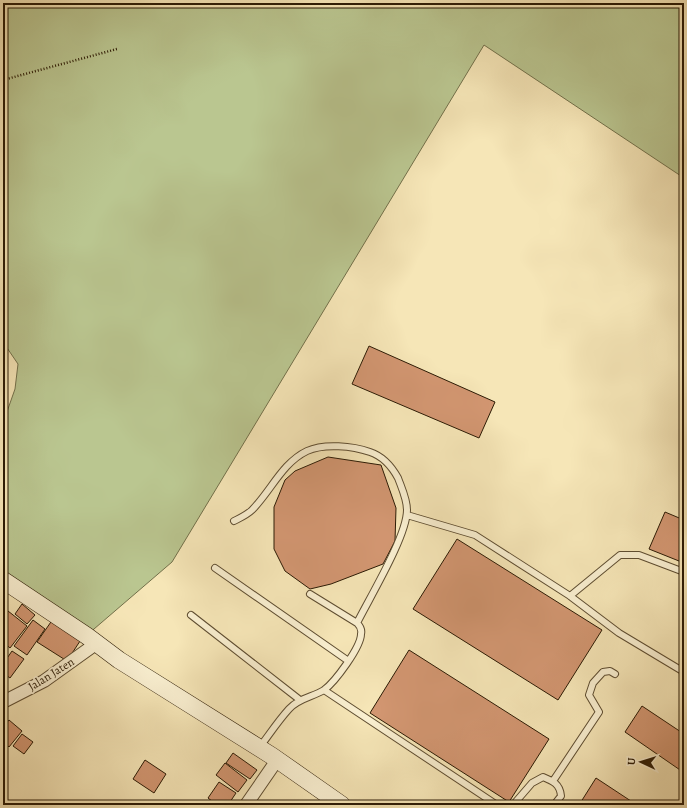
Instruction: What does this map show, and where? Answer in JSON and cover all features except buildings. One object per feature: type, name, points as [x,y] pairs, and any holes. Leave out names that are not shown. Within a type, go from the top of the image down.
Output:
[{"type":"main road","points":[[3,580],[120,660],[259,748],[342,805]]},
{"type":"street","name":"Jalan Jaten","points":[[3,702],[44,681],[97,643]]},
{"type":"street","points":[[246,805],[277,760]]},
{"type":"lane","points":[[234,521],[252,510],[279,475],[299,456],[312,449],[327,447],[366,450],[383,458],[395,473],[403,490],[406,502],[406,516],[400,538],[357,623]]},
{"type":"lane","points":[[406,516],[475,535],[570,596],[619,633],[684,672]]},
{"type":"lane","points":[[570,596],[594,574],[620,555],[639,555],[684,572]]},
{"type":"lane","points":[[215,568],[348,660]]},
{"type":"lane","points":[[259,748],[290,708],[300,700],[324,690],[332,683],[359,645],[362,634],[360,626],[310,594]]},
{"type":"lane","points":[[191,615],[300,700]]},
{"type":"lane","points":[[553,781],[599,712],[589,695],[593,683],[603,672],[606,671],[615,674]]},
{"type":"lane","points":[[324,690],[497,805]]},
{"type":"lane","points":[[513,805],[538,779],[543,777],[553,781],[560,793],[559,798],[554,805]]},
{"type":"path","points":[[3,80],[117,49]]},
{"type":"green space","points":[[3,3],[684,3],[684,178],[484,45],[172,562],[87,635],[3,576],[3,423],[15,389],[18,364],[3,342]]}]
